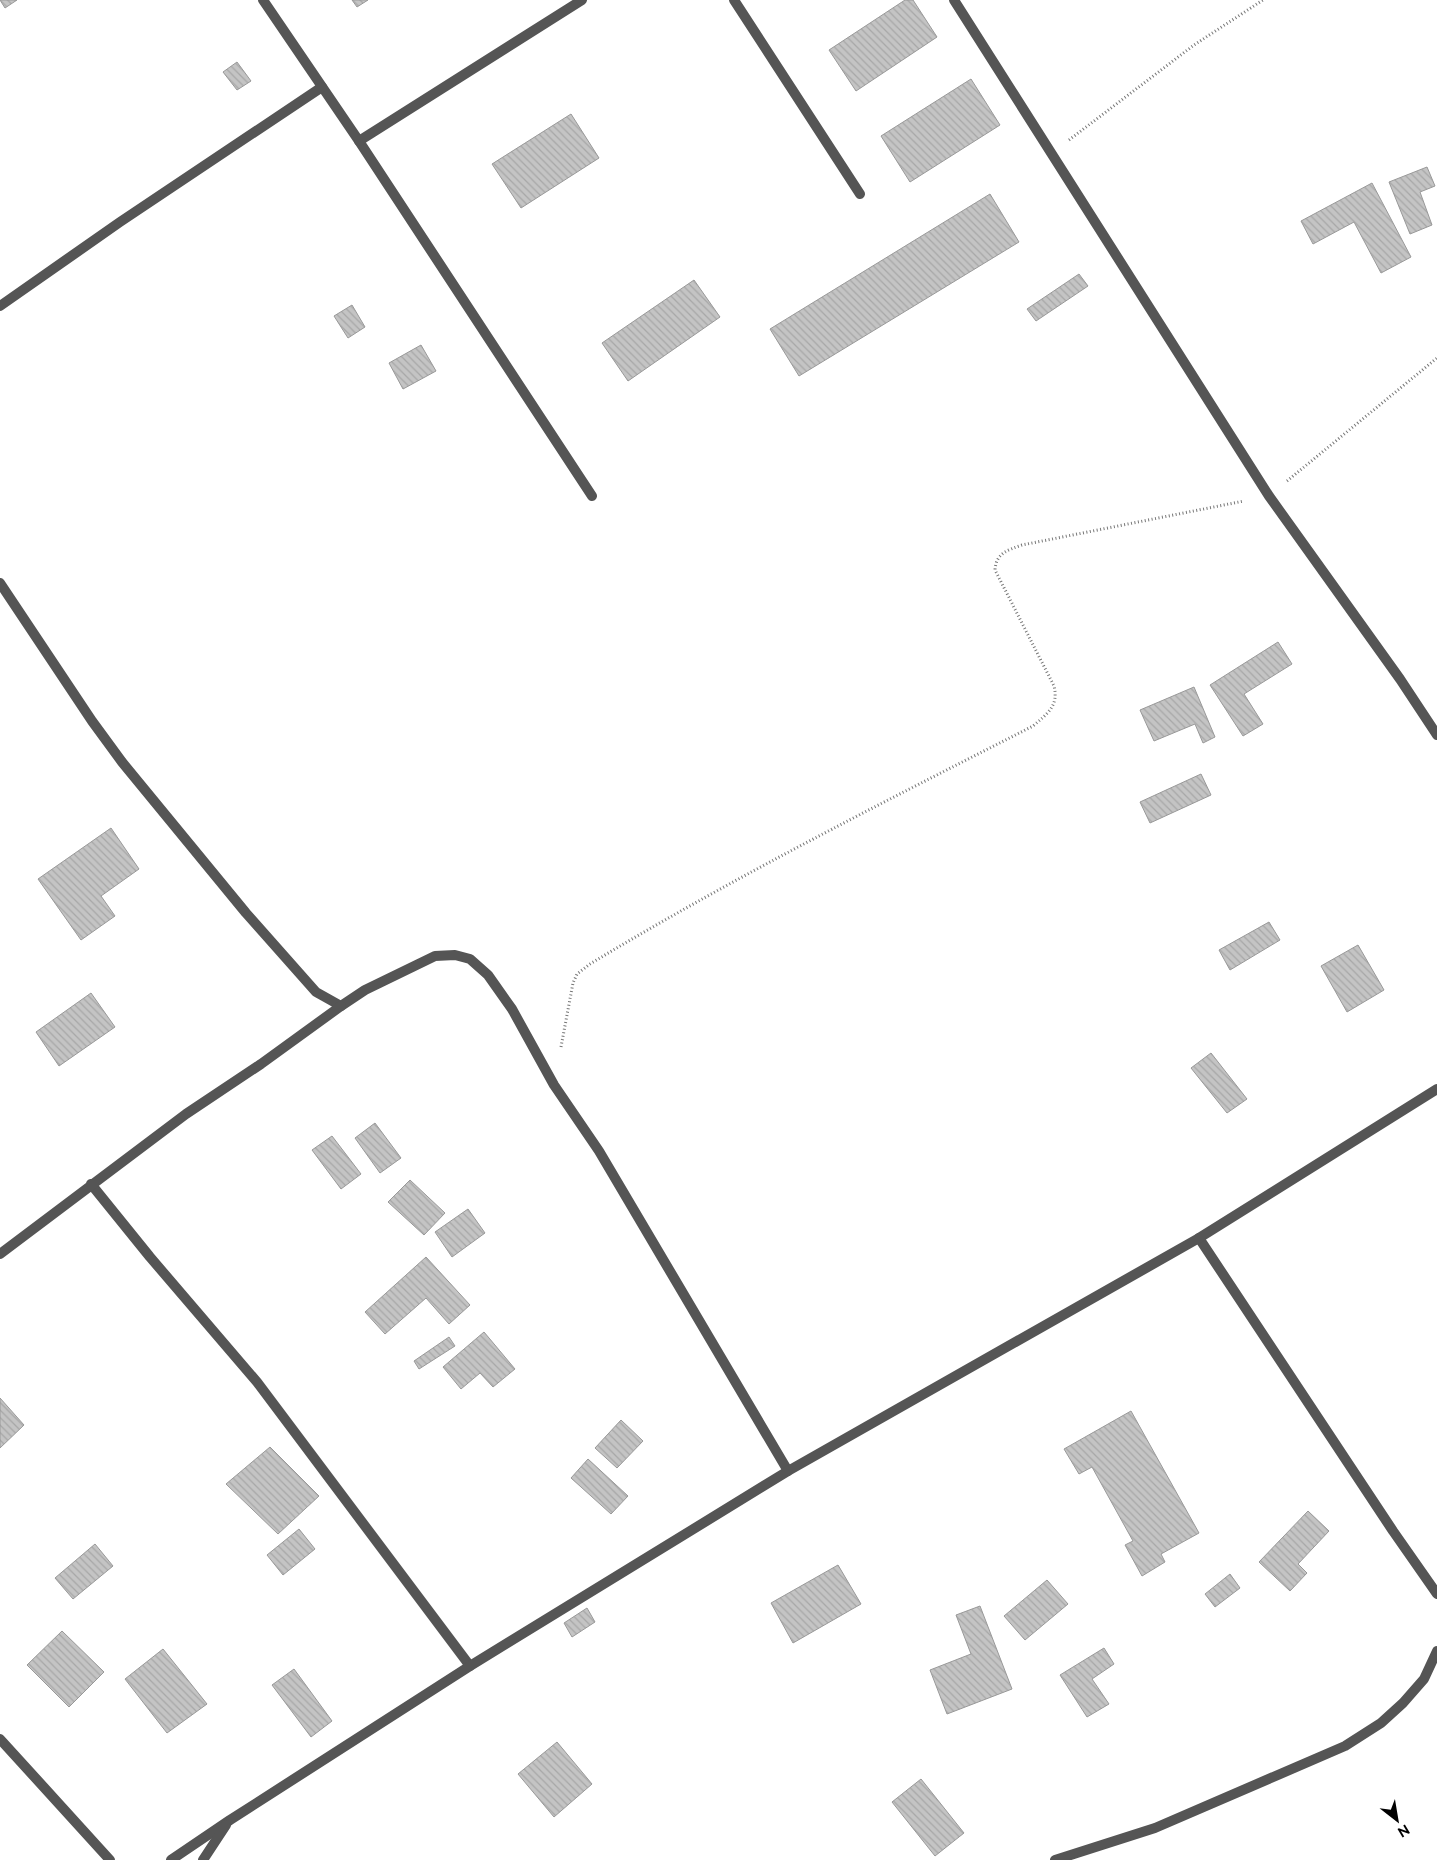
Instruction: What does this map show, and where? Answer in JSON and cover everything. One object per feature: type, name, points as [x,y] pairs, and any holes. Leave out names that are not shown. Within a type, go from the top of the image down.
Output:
[{"type":"street","points":[[263,0],[359,141],[592,496]]},
{"type":"street","points":[[359,141],[582,0]]},
{"type":"street","points":[[734,0],[860,194]]},
{"type":"street","points":[[954,0],[1269,496],[1400,679],[1437,735]]},
{"type":"street","points":[[0,306],[120,222],[322,87]]},
{"type":"street","points":[[0,583],[92,721],[128,770],[246,913],[316,992],[342,1006]]},
{"type":"street","points":[[0,1254],[186,1114],[261,1064],[365,990],[435,956],[454,955],[470,959],[488,975],[512,1009],[554,1085],[598,1151],[788,1470]]},
{"type":"street","points":[[171,1860],[470,1666],[788,1470],[1199,1238],[1437,1088]]},
{"type":"street","points":[[91,1184],[150,1258],[257,1382],[470,1666]]},
{"type":"street","points":[[1199,1238],[1393,1531],[1437,1594]]},
{"type":"street","points":[[1055,1860],[1155,1828],[1345,1746],[1381,1723],[1403,1703],[1424,1678],[1437,1651]]},
{"type":"street","points":[[0,1739],[110,1860]]},
{"type":"street","points":[[203,1860],[230,1820]]},
{"type":"path","points":[[1051,154],[1194,45],[1264,0]]},
{"type":"path","points":[[554,1085],[573,983],[577,974],[590,964],[751,871],[1033,726],[1046,715],[1055,704],[1054,686],[996,570],[996,562],[1006,550],[1022,545],[1269,496],[1437,358]]},
{"type":"building","points":[[0,0],[17,0],[5,8]]},
{"type":"building","points":[[352,0],[368,0],[357,7]]},
{"type":"building","points":[[905,0],[913,0],[937,37],[856,91],[829,50]]},
{"type":"building","points":[[237,62],[251,81],[237,90],[223,72]]},
{"type":"building","points":[[971,79],[1000,125],[910,182],[881,136]]},
{"type":"building","points":[[571,114],[599,158],[521,208],[492,164]]},
{"type":"building","points":[[1427,167],[1435,186],[1420,192],[1432,225],[1410,234],[1389,182]]},
{"type":"building","points":[[1372,183],[1411,257],[1381,273],[1354,222],[1313,244],[1301,221]]},
{"type":"building","points":[[990,194],[1019,242],[799,376],[770,329]]},
{"type":"building","points":[[1079,274],[1088,286],[1036,321],[1027,309]]},
{"type":"building","points":[[694,280],[720,317],[628,381],[602,343]]},
{"type":"building","points":[[352,305],[365,327],[348,338],[334,316]]},
{"type":"building","points":[[421,345],[436,371],[403,389],[389,363]]},
{"type":"building","points":[[1278,642],[1292,664],[1244,694],[1263,724],[1243,736],[1210,685]]},
{"type":"building","points":[[1194,687],[1215,737],[1203,743],[1195,724],[1154,741],[1140,710]]},
{"type":"building","points":[[1201,774],[1211,795],[1150,823],[1140,802]]},
{"type":"building","points":[[111,828],[139,869],[101,896],[115,916],[81,940],[38,879]]},
{"type":"building","points":[[1269,922],[1280,940],[1230,970],[1219,950]]},
{"type":"building","points":[[1358,945],[1384,990],[1347,1012],[1321,966]]},
{"type":"building","points":[[91,993],[115,1027],[59,1066],[36,1032]]},
{"type":"building","points":[[1211,1053],[1247,1099],[1227,1113],[1191,1068]]},
{"type":"building","points":[[375,1123],[401,1158],[380,1173],[355,1138]]},
{"type":"building","points":[[332,1136],[361,1174],[341,1189],[312,1150]]},
{"type":"building","points":[[410,1180],[445,1213],[424,1235],[388,1202]]},
{"type":"building","points":[[468,1209],[485,1233],[452,1257],[435,1232]]},
{"type":"building","points":[[426,1257],[470,1305],[449,1324],[426,1298],[385,1334],[365,1312]]},
{"type":"building","points":[[484,1332],[515,1369],[493,1387],[480,1373],[461,1389],[443,1367]]},
{"type":"building","points":[[449,1337],[455,1346],[419,1369],[414,1361]]},
{"type":"building","points":[[0,1398],[24,1425],[0,1448]]},
{"type":"building","points":[[1131,1411],[1199,1533],[1161,1554],[1165,1562],[1142,1576],[1125,1545],[1133,1541],[1092,1467],[1079,1474],[1064,1449]]},
{"type":"building","points":[[621,1420],[643,1441],[617,1468],[595,1448]]},
{"type":"building","points":[[270,1447],[319,1496],[278,1534],[226,1484]]},
{"type":"building","points":[[588,1459],[628,1496],[611,1514],[571,1478]]},
{"type":"building","points":[[1308,1511],[1329,1531],[1298,1564],[1307,1573],[1290,1591],[1259,1562]]},
{"type":"building","points":[[299,1529],[315,1549],[283,1575],[267,1555]]},
{"type":"building","points":[[95,1544],[113,1566],[73,1599],[55,1578]]},
{"type":"building","points":[[838,1565],[861,1604],[793,1643],[771,1603]]},
{"type":"building","points":[[1230,1574],[1240,1588],[1215,1607],[1205,1594]]},
{"type":"building","points":[[1047,1580],[1068,1604],[1025,1640],[1004,1616]]},
{"type":"building","points":[[980,1606],[1012,1689],[947,1714],[930,1670],[971,1654],[956,1615]]},
{"type":"building","points":[[587,1608],[595,1622],[572,1637],[564,1623]]},
{"type":"building","points":[[62,1631],[104,1672],[69,1707],[27,1665]]},
{"type":"building","points":[[1104,1648],[1114,1664],[1092,1679],[1109,1704],[1087,1717],[1060,1675]]},
{"type":"building","points":[[163,1649],[207,1704],[167,1733],[125,1679]]},
{"type":"building","points":[[294,1669],[332,1721],[311,1737],[272,1685]]},
{"type":"building","points":[[557,1742],[592,1784],[554,1817],[518,1774]]},
{"type":"building","points":[[921,1779],[964,1833],[935,1856],[892,1802]]}]
